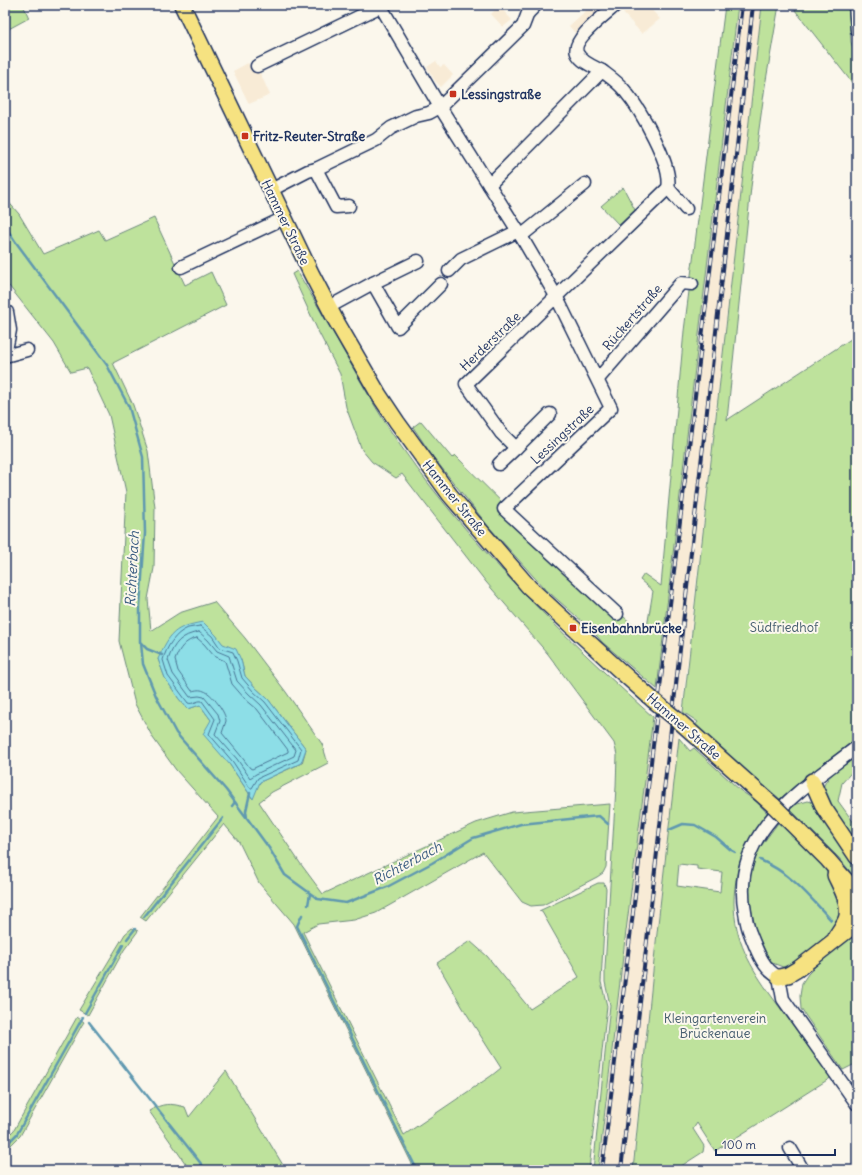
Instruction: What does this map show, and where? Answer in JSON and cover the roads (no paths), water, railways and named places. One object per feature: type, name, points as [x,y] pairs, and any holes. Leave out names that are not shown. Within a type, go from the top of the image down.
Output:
[{"type":"main road","name":"Hammer Straße","points":[[182,5],[270,190],[329,307],[379,395],[450,495],[529,587],[616,668],[680,722],[779,811],[828,860],[857,893]]},
{"type":"main road","points":[[812,781],[824,808],[857,857]]},
{"type":"main road","points":[[828,860],[847,904],[847,917],[835,940]]},
{"type":"main road","points":[[779,977],[788,975],[798,969],[857,923]]},
{"type":"street","points":[[270,190],[376,140],[391,128],[416,116],[429,114],[440,107],[523,26],[528,13],[536,5]]},
{"type":"street","points":[[556,296],[668,188],[669,178],[664,162],[658,147],[638,109],[625,90],[613,78],[587,63],[576,51],[579,39],[616,5]]},
{"type":"street","points":[[855,5],[857,30]]},
{"type":"street","points":[[257,66],[381,6]]},
{"type":"street","name":"Lessingstraße","points":[[381,6],[440,107],[556,296],[611,408],[504,509],[617,614]]},
{"type":"street","points":[[489,185],[602,71]]},
{"type":"street","points":[[316,169],[336,207],[349,206]]},
{"type":"street","points":[[449,271],[461,259],[519,234],[585,184]]},
{"type":"street","points":[[668,188],[686,209]]},
{"type":"street","points":[[181,267],[284,218]]},
{"type":"street","points":[[329,307],[418,261]]},
{"type":"street","name":"Rückertstraße","points":[[598,379],[681,282],[692,284]]},
{"type":"street","points":[[373,283],[398,327],[441,284]]},
{"type":"street","name":"Herderstraße","points":[[516,448],[501,433],[466,384],[556,296]]},
{"type":"street","points":[[7,312],[10,330],[5,355],[27,350]]},
{"type":"street","points":[[499,464],[550,414]]},
{"type":"street","points":[[857,747],[812,781],[785,804],[764,827],[752,846],[744,868],[742,884],[742,900],[748,928],[762,960],[770,972],[779,977],[783,999],[857,1104]]},
{"type":"street","points":[[790,1148],[803,1170]]},
{"type":"water","points":[[203,622],[223,644],[236,649],[241,660],[245,676],[268,699],[306,749],[301,763],[260,782],[253,799],[230,765],[203,734],[211,720],[200,705],[188,709],[179,699],[165,678],[158,659],[166,643],[174,633],[185,626]]},
{"type":"waterway","name":"Richterbach","points":[[5,226],[107,365],[129,407],[143,457],[145,533],[140,606],[140,642],[147,649],[162,655]]},
{"type":"waterway","points":[[141,643],[143,664],[156,696],[176,733],[226,790],[246,817]]},
{"type":"waterway","name":"Richterbach","points":[[250,793],[246,811],[247,818],[269,848],[285,875],[318,899],[346,903],[387,887],[432,863],[473,838],[521,824],[599,816],[608,824]]},
{"type":"waterway","name":"Richterbach","points":[[232,806],[235,802]]},
{"type":"waterway","points":[[144,917],[223,818]]},
{"type":"waterway","name":"Richterbach","points":[[669,830],[683,824],[695,825],[716,837],[735,852]]},
{"type":"waterway","name":"Richterbach","points":[[760,860],[771,865],[790,878],[831,920]]},
{"type":"waterway","points":[[308,905],[310,894]]},
{"type":"waterway","points":[[302,915],[297,926],[417,1170]]},
{"type":"waterway","points":[[127,939],[135,929]]},
{"type":"waterway","points":[[85,1013],[123,945]]},
{"type":"waterway","points":[[5,1146],[17,1134],[83,1017]]},
{"type":"waterway","points":[[89,1022],[206,1170]]},
{"type":"railway","points":[[602,1170],[742,5]]},
{"type":"railway","points":[[621,1170],[753,5]]},
{"type":"place","name":"Lessingstraße","points":[[453,94]]},
{"type":"place","name":"Fritz-Reuter-Straße","points":[[245,136]]},
{"type":"place","name":"Eisenbahnbrücke","points":[[573,628]]},
{"type":"park label","name":"Südfriedhof","points":[[784,627]]},
{"type":"park label","name":"Kleingartenverein Brückenaue","points":[[715,1026]]}]
